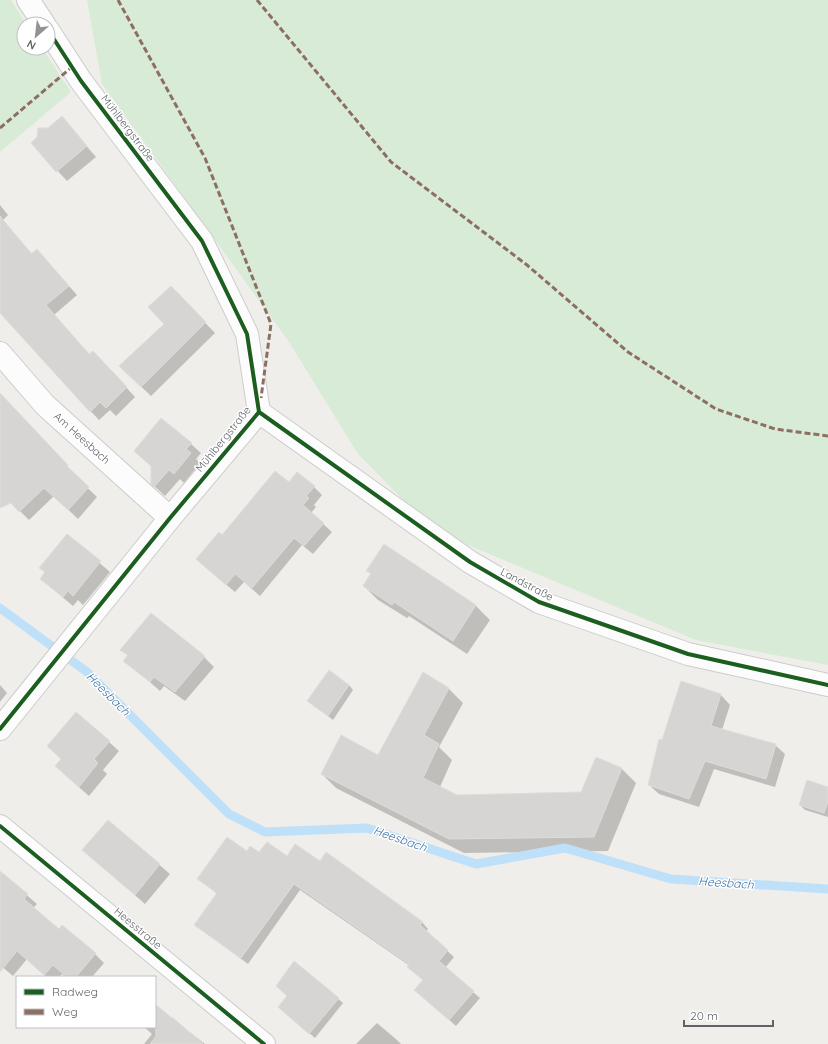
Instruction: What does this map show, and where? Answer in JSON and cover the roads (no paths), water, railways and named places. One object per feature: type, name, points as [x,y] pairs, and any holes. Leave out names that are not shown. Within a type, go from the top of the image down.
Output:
[{"type":"street","points":[[28,0],[39,16]]},
{"type":"street","name":"Mühlbergstraße","points":[[0,729],[170,518],[259,412],[247,334],[202,241],[81,81],[56,42]]},
{"type":"street","name":"Am Heesbach","points":[[0,353],[45,405],[170,518]]},
{"type":"street","name":"Landstraße","points":[[259,412],[470,562],[539,602],[688,654],[828,686]]},
{"type":"street","name":"Heesstraße","points":[[0,826],[264,1044]]},
{"type":"waterway","name":"Heesbach","points":[[0,608],[87,672],[229,814],[265,832],[367,828],[476,864],[565,848],[671,879],[828,889]]}]
